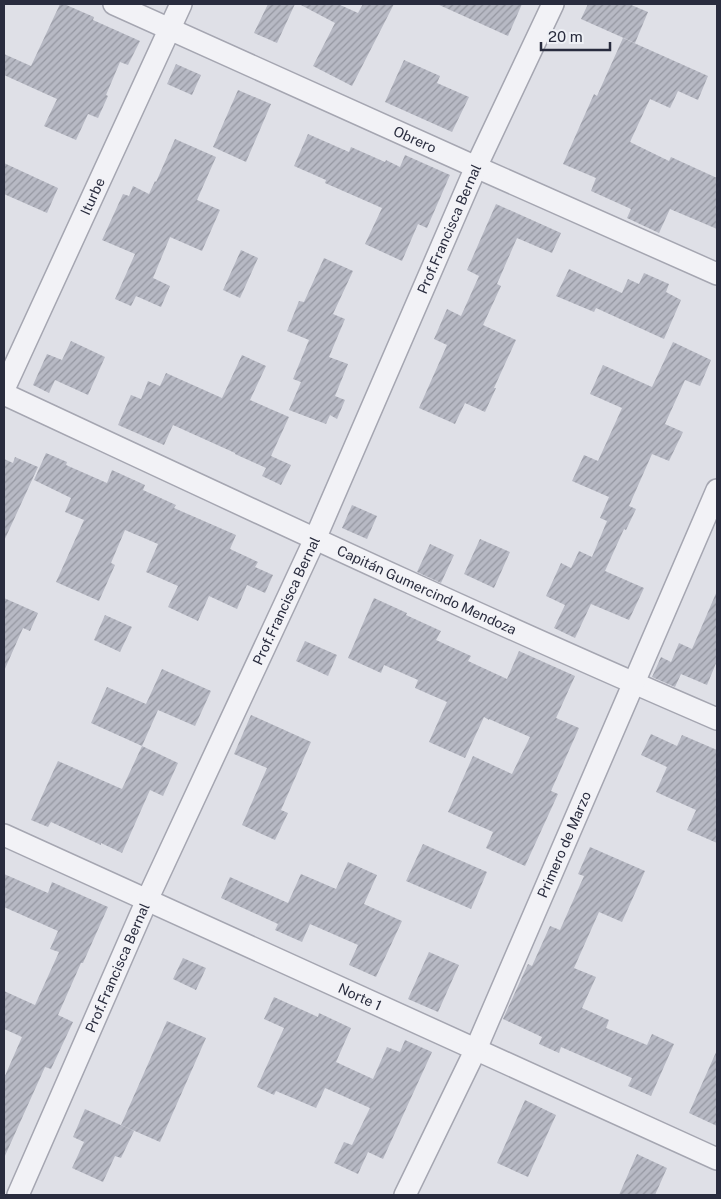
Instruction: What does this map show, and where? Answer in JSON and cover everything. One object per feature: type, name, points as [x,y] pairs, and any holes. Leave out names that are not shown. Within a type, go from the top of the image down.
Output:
[{"type":"street","name":"Obrero","points":[[114,4],[717,274]]},
{"type":"street","name":"Iturbe","points":[[4,388],[181,4]]},
{"type":"street","name":"Prof.Francisca Bernal","points":[[18,1195],[147,900],[314,539],[476,167],[553,4]]},
{"type":"street","name":"Capitán Gumercindo Mendoza","points":[[4,394],[314,539],[717,719]]},
{"type":"street","name":"Primero de Marzo","points":[[405,1195],[476,1049],[717,490]]},
{"type":"street","name":"Norte 1","points":[[4,835],[717,1159]]},
{"type":"building","points":[[60,4],[94,17],[93,20],[140,41],[128,65],[120,62],[98,118],[88,114],[76,140],[44,126],[57,99],[4,75],[4,54],[31,66]]},
{"type":"building","points":[[268,4],[295,4],[277,43],[254,33]]},
{"type":"building","points":[[299,4],[338,4],[358,13],[363,4],[394,4],[352,86],[313,66],[335,23]]},
{"type":"building","points":[[437,4],[522,4],[508,36]]},
{"type":"building","points":[[588,4],[629,4],[648,12],[635,43],[581,19]]},
{"type":"building","points":[[623,38],[708,76],[698,100],[678,91],[670,108],[650,99],[630,142],[669,161],[671,157],[717,178],[717,229],[670,209],[659,233],[627,218],[631,209],[591,191],[596,178],[563,164],[594,94],[597,96]]},
{"type":"building","points":[[404,60],[440,76],[437,83],[469,97],[452,132],[385,102]]},
{"type":"building","points":[[176,64],[201,75],[192,95],[167,84]]},
{"type":"building","points":[[238,90],[271,104],[246,162],[213,147]]},
{"type":"building","points":[[308,134],[349,152],[351,147],[400,167],[405,155],[450,175],[427,228],[418,224],[402,261],[365,244],[382,208],[325,183],[326,180],[294,166]]},
{"type":"building","points":[[175,139],[216,157],[197,200],[220,210],[202,251],[170,237],[153,278],[170,286],[161,307],[136,296],[131,306],[115,299],[135,254],[102,240],[123,194],[129,196],[133,186],[149,194]]},
{"type":"building","points":[[4,163],[58,188],[47,213],[4,194]]},
{"type":"building","points":[[496,204],[561,233],[552,253],[517,238],[497,284],[501,286],[483,325],[516,340],[485,412],[465,403],[455,424],[419,408],[447,345],[434,339],[447,309],[461,316],[479,276],[467,270]]},
{"type":"building","points":[[241,250],[258,258],[240,298],[223,290]]},
{"type":"building","points":[[324,258],[353,271],[333,314],[345,319],[329,357],[348,364],[335,396],[345,400],[337,419],[330,415],[326,424],[289,410],[301,382],[293,379],[309,340],[287,331],[299,301],[304,302]]},
{"type":"building","points":[[569,269],[622,293],[628,279],[639,284],[644,273],[669,284],[666,292],[681,300],[664,339],[596,308],[594,312],[556,296]]},
{"type":"building","points":[[71,341],[105,357],[88,395],[55,380],[49,393],[33,385],[47,354],[62,360]]},
{"type":"building","points":[[673,342],[711,360],[700,386],[685,380],[665,424],[683,432],[669,461],[652,454],[629,506],[636,509],[626,530],[624,529],[605,571],[644,588],[629,620],[591,604],[575,638],[554,628],[565,605],[546,596],[561,563],[571,568],[579,551],[592,557],[607,521],[600,518],[609,497],[572,481],[584,455],[598,461],[622,408],[590,394],[603,365],[652,387]]},
{"type":"building","points":[[242,355],[266,366],[250,400],[289,417],[271,456],[291,465],[281,485],[262,476],[266,468],[173,425],[164,445],[118,425],[131,395],[141,399],[148,381],[160,386],[166,373],[222,398]]},
{"type":"building","points":[[46,453],[67,462],[66,465],[107,483],[112,470],[145,485],[143,490],[176,505],[174,508],[236,535],[230,549],[258,562],[255,567],[273,575],[265,593],[247,585],[237,609],[209,596],[198,621],[168,607],[178,586],[146,572],[158,544],[125,530],[111,563],[115,565],[99,601],[56,582],[84,520],[65,512],[71,498],[34,480]]},
{"type":"building","points":[[15,457],[38,467],[4,541],[4,459],[13,463]]},
{"type":"building","points":[[352,505],[377,516],[367,539],[342,528]]},
{"type":"building","points":[[480,539],[510,552],[494,588],[464,574]]},
{"type":"building","points":[[430,544],[454,555],[441,583],[417,572]]},
{"type":"building","points":[[717,591],[717,661],[707,685],[681,674],[675,687],[652,677],[661,657],[671,662],[679,643],[692,649]]},
{"type":"building","points":[[4,598],[38,613],[30,631],[23,628],[4,671]]},
{"type":"building","points":[[374,598],[441,631],[436,640],[471,656],[468,661],[507,679],[519,651],[575,676],[556,718],[579,728],[551,791],[558,794],[525,866],[486,848],[493,832],[448,812],[473,756],[512,774],[530,737],[484,717],[465,758],[429,742],[447,702],[415,688],[418,680],[384,665],[381,673],[348,658]]},
{"type":"building","points":[[105,615],[132,627],[120,652],[94,640]]},
{"type":"building","points":[[305,641],[337,655],[328,676],[296,661]]},
{"type":"building","points":[[162,669],[211,691],[195,726],[158,710],[142,746],[91,723],[107,687],[146,704]]},
{"type":"building","points":[[251,715],[311,742],[281,810],[288,813],[275,840],[242,825],[267,768],[234,754]]},
{"type":"building","points":[[651,734],[677,746],[682,735],[717,750],[717,843],[687,830],[696,810],[656,792],[667,767],[641,755]]},
{"type":"building","points":[[142,746],[178,763],[163,796],[150,790],[122,853],[51,822],[48,827],[31,820],[58,761],[122,789]]},
{"type":"building","points":[[423,844],[487,872],[471,909],[406,881]]},
{"type":"building","points":[[590,847],[645,871],[622,922],[599,912],[574,968],[596,977],[582,1008],[609,1020],[606,1028],[647,1045],[652,1034],[674,1044],[651,1096],[628,1086],[632,1078],[561,1047],[559,1053],[539,1044],[542,1037],[503,1019],[528,964],[532,966],[550,926],[560,930],[584,876],[578,874]]},
{"type":"building","points":[[348,862],[377,875],[364,904],[402,921],[376,977],[349,965],[358,945],[310,924],[302,942],[275,930],[278,924],[221,898],[230,877],[288,903],[301,874],[336,889]]},
{"type":"building","points":[[4,874],[48,893],[52,882],[108,907],[58,1015],[73,1022],[51,1069],[45,1067],[4,1158],[4,1078],[22,1037],[4,1029],[4,991],[35,1005],[59,952],[50,949],[58,931],[4,907]]},
{"type":"building","points":[[429,952],[459,965],[438,1012],[408,999]]},
{"type":"building","points":[[183,958],[206,968],[196,990],[173,979]]},
{"type":"building","points":[[274,997],[318,1017],[319,1013],[351,1028],[336,1062],[373,1079],[387,1047],[400,1052],[405,1040],[432,1052],[383,1159],[368,1152],[358,1174],[334,1163],[344,1142],[352,1145],[370,1108],[325,1088],[316,1108],[276,1091],[274,1095],[257,1087],[284,1028],[264,1019]]},
{"type":"building","points":[[167,1021],[206,1038],[160,1142],[121,1125]]},
{"type":"building","points":[[717,1050],[717,1126],[689,1113]]},
{"type":"building","points":[[525,1100],[556,1115],[528,1177],[497,1163]]},
{"type":"building","points":[[85,1109],[134,1131],[121,1158],[115,1156],[103,1182],[72,1168],[84,1142],[73,1137]]},
{"type":"building","points":[[637,1154],[667,1168],[655,1195],[619,1195]]}]
